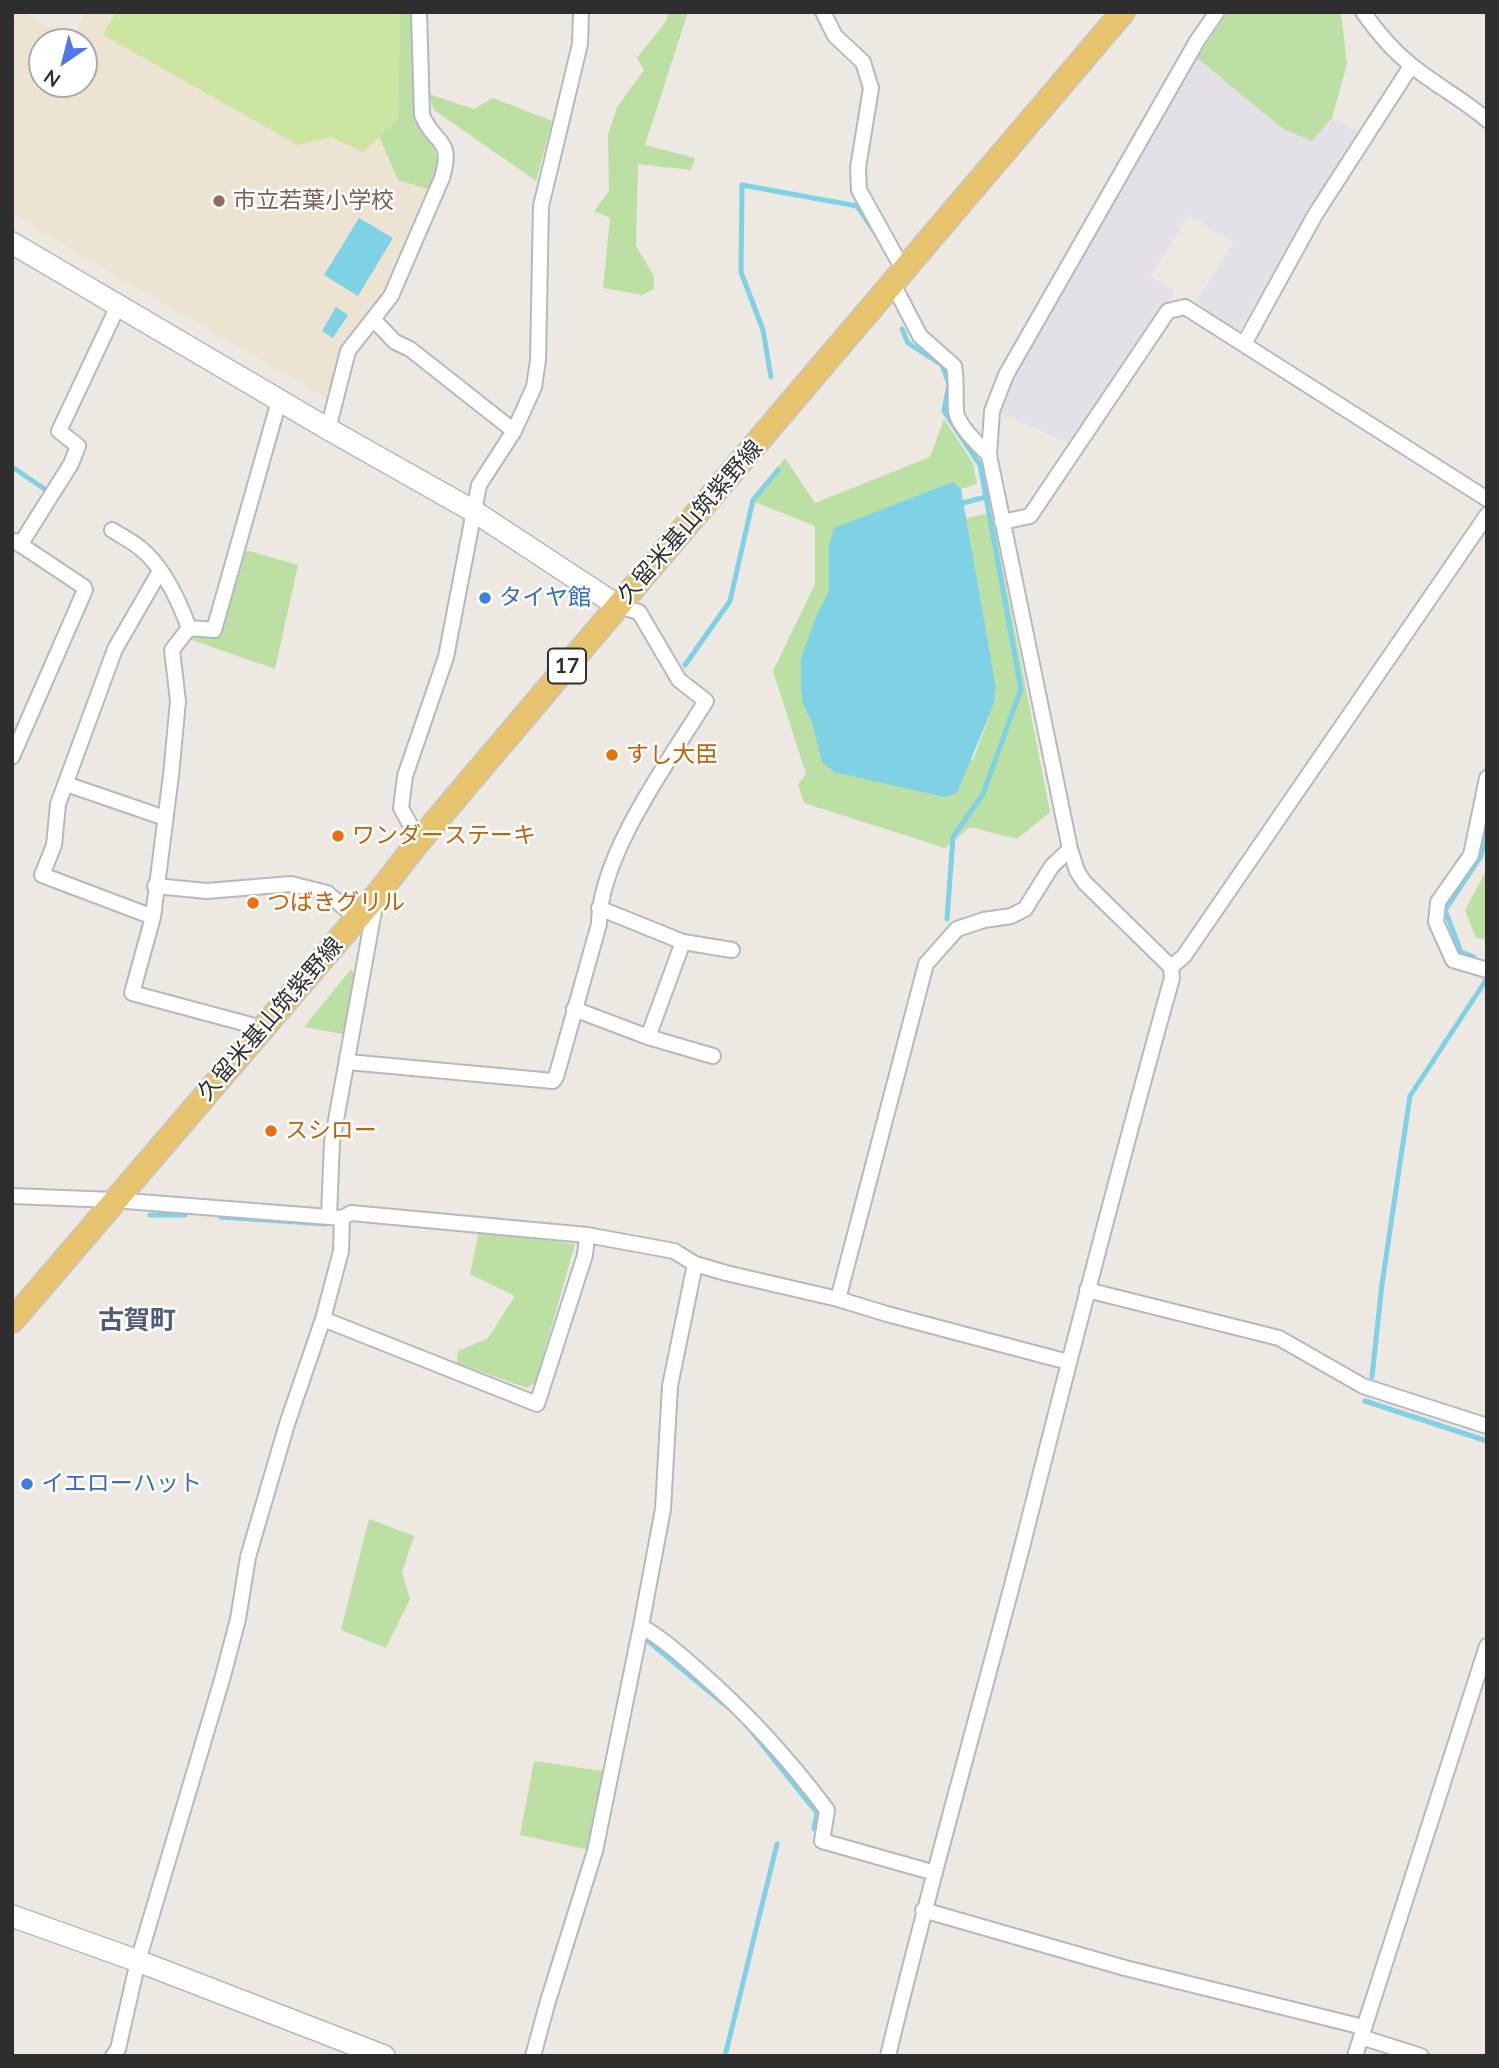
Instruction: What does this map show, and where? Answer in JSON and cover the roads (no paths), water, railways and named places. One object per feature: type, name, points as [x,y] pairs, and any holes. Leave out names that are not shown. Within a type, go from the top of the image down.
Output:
[{"type":"main road","name":"久留米基山筑紫野線","points":[[12,1321],[377,895],[419,841],[1123,12]]},
{"type":"street","points":[[328,429],[348,351],[391,296],[442,178],[447,159],[444,145],[425,124],[422,115],[419,12]]},
{"type":"street","points":[[419,841],[401,808],[405,776],[446,657],[479,485],[514,431],[534,387],[538,360],[541,206],[580,44],[581,12]]},
{"type":"street","points":[[823,12],[835,36],[863,62],[871,88],[858,168],[859,190],[920,336],[954,366],[958,398],[956,414],[975,443],[989,455]]},
{"type":"street","points":[[888,2056],[923,1910],[1172,978],[1171,967],[1084,882],[1077,871],[1070,849],[989,455],[992,411],[1006,375],[1217,12]]},
{"type":"street","points":[[1363,12],[1377,33],[1411,66],[1468,103],[1487,120]]},
{"type":"street","points":[[1244,344],[1315,215],[1411,66]]},
{"type":"street","points":[[12,243],[279,401],[475,512],[618,606],[639,612],[679,680],[706,701],[625,836],[599,908],[599,924],[553,1081],[348,1062]]},
{"type":"street","points":[[12,757],[15,740],[85,590],[16,542],[71,464],[78,446],[59,431],[118,306]]},
{"type":"street","points":[[1002,522],[1030,516],[1168,311],[1185,307],[1487,499]]},
{"type":"street","points":[[373,319],[395,342],[410,349],[514,431]]},
{"type":"street","points":[[189,628],[214,630],[279,401]]},
{"type":"street","points":[[1171,967],[1184,956],[1487,515]]},
{"type":"street","points":[[112,530],[142,549],[179,599],[189,628]]},
{"type":"street","points":[[153,917],[42,875],[54,845],[58,804],[115,649],[159,571]]},
{"type":"street","points":[[189,628],[172,650],[178,701],[165,818],[153,917],[132,993],[262,1028]]},
{"type":"street","points":[[1487,778],[1471,855],[1438,902],[1436,922],[1453,960],[1487,970]]},
{"type":"street","points":[[66,784],[165,818]]},
{"type":"street","points":[[838,1299],[926,964],[957,929],[984,920],[1012,916],[1025,909],[1052,866],[1070,849]]},
{"type":"street","points":[[155,886],[207,891],[290,884],[327,893],[357,918]]},
{"type":"street","points":[[113,2056],[118,2049],[138,1961],[223,1676],[238,1619],[251,1547],[287,1424],[323,1319],[341,1251],[336,1217],[332,1142],[377,895]]},
{"type":"street","points":[[599,908],[683,942],[732,950]]},
{"type":"street","points":[[648,1037],[683,942]]},
{"type":"street","points":[[574,1009],[648,1037],[713,1056]]},
{"type":"street","points":[[12,1196],[114,1200],[336,1217],[351,1213],[587,1235],[674,1251],[695,1264],[838,1299],[1068,1362]]},
{"type":"street","points":[[323,1319],[537,1404],[585,1255],[587,1235]]},
{"type":"street","points":[[533,2056],[595,1852],[663,1509],[670,1386],[695,1264]]},
{"type":"street","points":[[1087,1290],[1279,1338],[1363,1386],[1487,1426]]},
{"type":"street","points":[[641,1626],[662,1638],[745,1712],[797,1770],[827,1810],[822,1841],[935,1873]]},
{"type":"street","points":[[1355,2056],[1487,1646]]},
{"type":"street","points":[[923,1910],[1362,2032],[1420,2056]]},
{"type":"street","points":[[12,1916],[138,1961],[384,2056]]},
{"type":"water","points":[[359,218],[393,238],[358,296],[324,275]]},
{"type":"water","points":[[336,307],[348,315],[333,338],[322,331]]},
{"type":"water","points":[[953,482],[961,489],[996,687],[994,704],[957,793],[944,797],[834,772],[822,762],[812,723],[803,704],[801,659],[829,590],[829,546],[834,528]]},
{"type":"waterway","points":[[771,377],[763,330],[741,272],[742,185],[857,206],[876,234]]},
{"type":"waterway","points":[[902,329],[908,343],[942,365],[949,384],[944,411],[980,465],[986,497],[959,504]]},
{"type":"waterway","points":[[12,467],[46,490]]},
{"type":"waterway","points":[[685,665],[730,601],[753,500],[778,470]]},
{"type":"waterway","points":[[947,919],[953,837],[983,794],[1021,689],[986,497]]},
{"type":"waterway","points":[[1474,957],[1461,952],[1445,910],[1481,856],[1487,832]]},
{"type":"waterway","points":[[1372,1377],[1382,1284],[1410,1096],[1486,980]]},
{"type":"waterway","points":[[150,1215],[185,1215]]},
{"type":"waterway","points":[[221,1217],[325,1224]]},
{"type":"waterway","points":[[1365,1401],[1487,1441]]},
{"type":"waterway","points":[[647,1640],[729,1708]]},
{"type":"waterway","points":[[744,1722],[817,1813],[814,1829]]},
{"type":"waterway","points":[[725,2056],[777,1844]]},
{"type":"place","name":"市立若葉小学校","points":[[219,201]]},
{"type":"place","name":"タイヤ館","points":[[485,598]]},
{"type":"place","name":"すし大臣","points":[[612,755]]},
{"type":"place","name":"ワンダーステーキ","points":[[338,836]]},
{"type":"place","name":"つばきグリル","points":[[253,903]]},
{"type":"place","name":"スシロー","points":[[271,1131]]},
{"type":"place","name":"イエローハット","points":[[27,1484]]},
{"type":"district","name":"古賀町","points":[[137,1321]]}]
